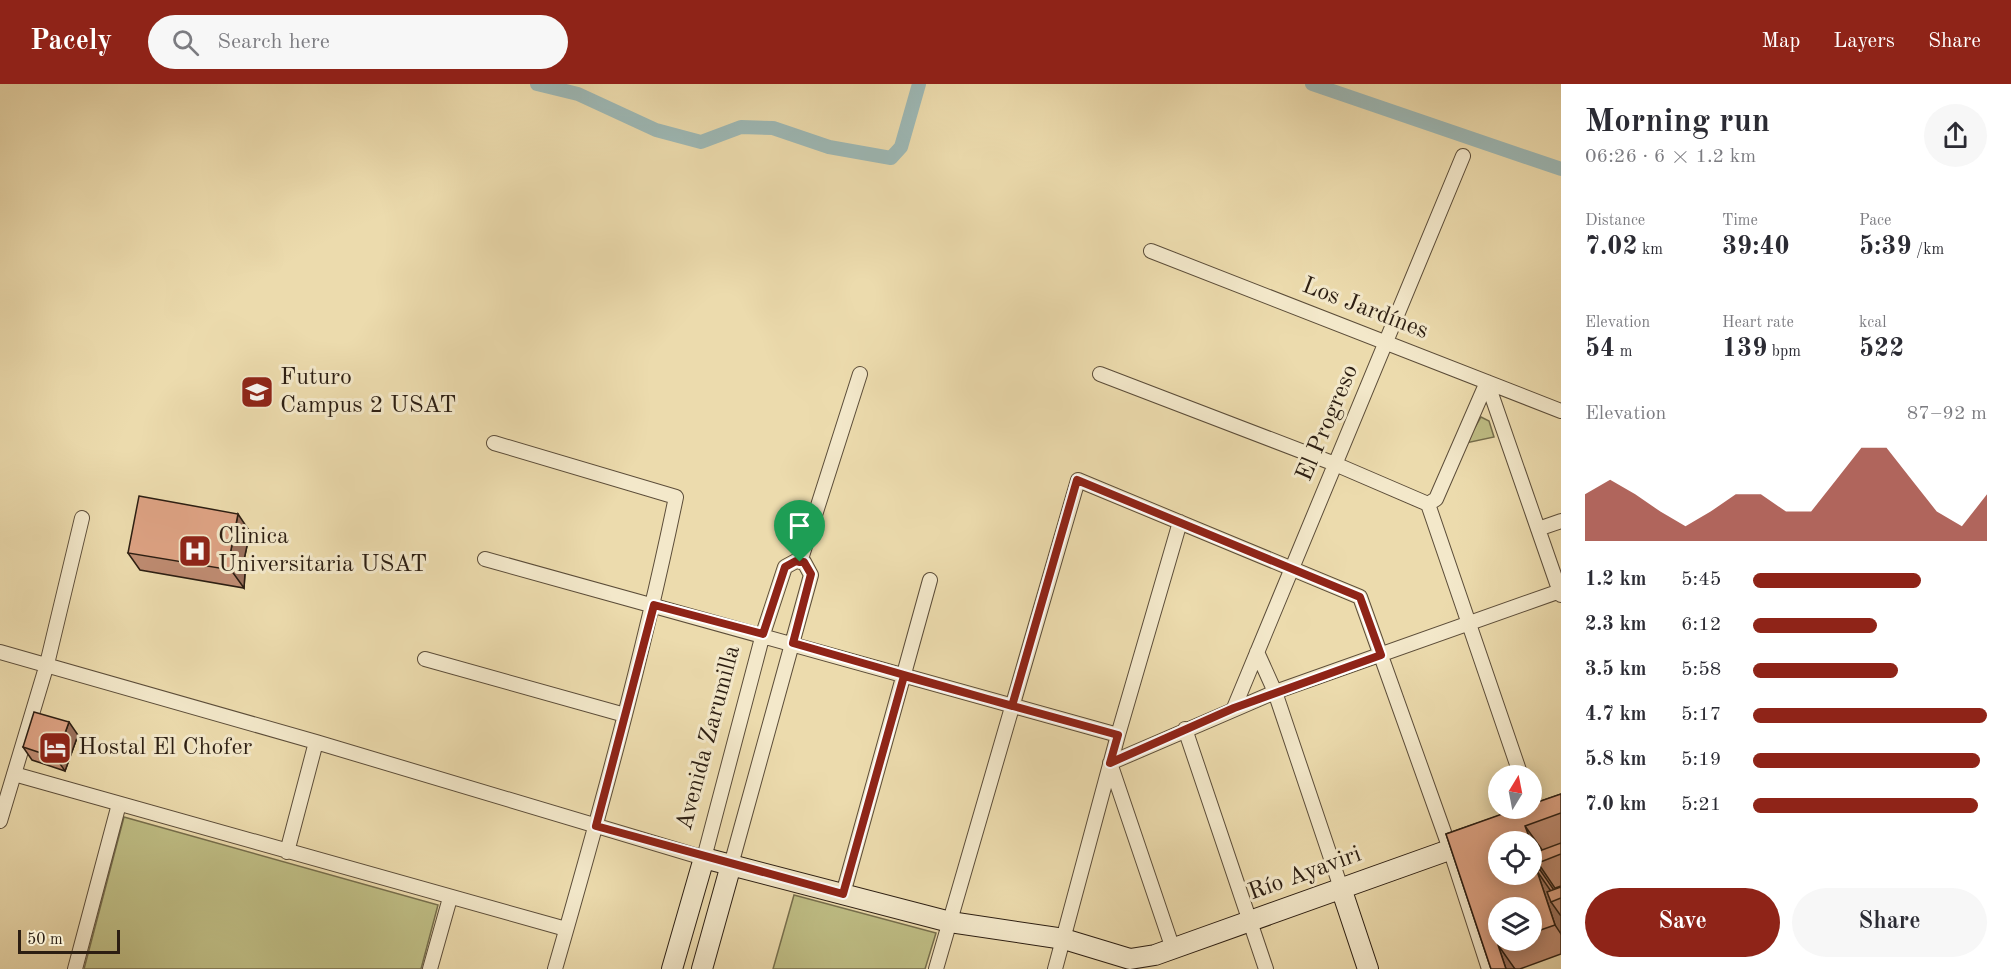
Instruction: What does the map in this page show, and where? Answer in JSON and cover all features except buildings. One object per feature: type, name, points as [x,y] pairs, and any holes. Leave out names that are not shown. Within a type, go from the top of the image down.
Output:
[{"type":"street","name":"El Progreso","points":[[1234,708],[1463,156]]},
{"type":"street","name":"Los Jardínes","points":[[1151,250],[1561,411]]},
{"type":"street","points":[[702,969],[811,574],[804,562],[800,562],[860,374]]},
{"type":"street","points":[[1100,374],[1335,464],[1428,504],[1517,765]]},
{"type":"street","points":[[1428,504],[1436,499],[1487,382]]},
{"type":"street","points":[[1110,763],[1275,692],[1560,593],[1487,382]]},
{"type":"street","points":[[494,443],[676,497],[654,605],[596,826],[555,969]]},
{"type":"street","points":[[936,969],[1077,480],[1360,597],[1450,849],[1489,969]]},
{"type":"street","points":[[0,821],[2,805],[14,774],[47,664],[82,518]]},
{"type":"street","points":[[1538,529],[1561,521]]},
{"type":"street","points":[[1055,969],[1110,763],[1180,522]]},
{"type":"street","points":[[485,559],[763,634],[904,676],[1118,735]]},
{"type":"street","name":"Avenida Zarumilla","points":[[672,969],[763,634],[785,567],[796,561],[800,562]]},
{"type":"street","points":[[843,894],[930,580]]},
{"type":"street","points":[[0,652],[316,742],[704,858]]},
{"type":"street","points":[[1257,652],[1275,692],[1368,969]]},
{"type":"street","points":[[425,659],[625,715]]},
{"type":"street","points":[[1185,729],[1266,969]]},
{"type":"street","points":[[287,852],[316,742]]},
{"type":"street","points":[[1110,763],[1163,958]]},
{"type":"street","points":[[14,774],[566,929]]},
{"type":"street","points":[[75,969],[119,804]]},
{"type":"street","name":"Río Ayaviri","points":[[704,858],[950,922],[1064,939],[1130,959],[1163,958],[1250,921],[1488,836]]},
{"type":"street","points":[[430,969],[450,898]]},
{"type":"shaded area","points":[[1481,417],[1489,421],[1494,437],[1466,443]]},
{"type":"shaded area","points":[[124,817],[438,905],[421,969],[84,969]]},
{"type":"shaded area","points":[[794,895],[936,933],[925,969],[773,969]]},
{"type":"waterway","points":[[537,84],[578,94],[656,130],[701,142],[741,127],[773,128],[829,147],[891,158],[901,147],[919,84]]},
{"type":"waterway","points":[[1312,84],[1561,169]]},
{"type":"place","name":"Futuro Campus 2 USAT","points":[[257,392]]},
{"type":"place","name":"Clinica Universitaria USAT","points":[[195,551]]},
{"type":"place","name":"Hostal El Chofer","points":[[55,748]]},
{"type":"route","points":[[800,562],[796,561],[785,567],[763,634],[654,605],[596,826],[704,858],[843,894],[904,676],[1012,706],[1118,735],[1110,763],[1234,708],[1381,655],[1360,597],[1077,480],[1012,706],[793,643],[811,574],[804,562],[800,562]]}]
